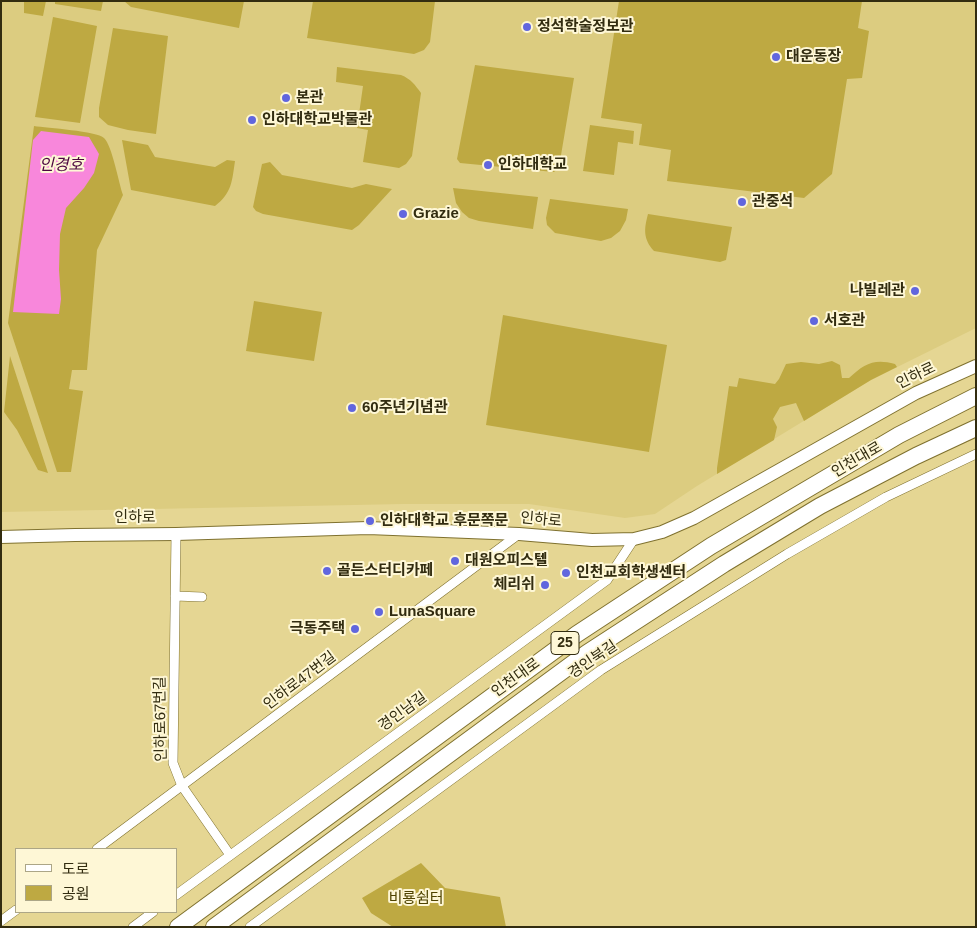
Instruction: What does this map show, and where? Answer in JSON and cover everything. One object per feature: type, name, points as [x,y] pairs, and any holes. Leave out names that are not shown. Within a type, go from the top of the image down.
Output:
[{"type":"highway","name":"인천대로","points":[[178,927],[577,634],[711,546],[899,435],[976,396]]},
{"type":"highway","name":"인천대로","points":[[214,927],[587,653],[724,564],[820,506],[916,456],[976,428]]},
{"type":"main road","name":"인하로","points":[[1,537],[368,528],[518,534],[592,540],[634,538],[662,532],[694,518],[916,393],[976,366]]},
{"type":"street","name":"경인북길","points":[[250,927],[601,670],[786,554],[886,497],[976,454]]},
{"type":"street","name":"인하로67번길","points":[[176,534],[173,763],[182,786],[230,856]]},
{"type":"street","name":"인하로47번길","points":[[98,848],[518,534]]},
{"type":"street","name":"경인남길","points":[[178,894],[607,580],[634,538]]},
{"type":"street","points":[[175,596],[202,597]]},
{"type":"street","points":[[1,921],[15,911]]},
{"type":"street","points":[[133,927],[153,913]]},
{"type":"shaded area","name":"인하대학교","points":[[1,1],[976,1],[976,328],[871,380],[697,486],[655,514],[625,518],[529,504],[404,504],[1,512]]},
{"type":"green space","points":[[24,1],[46,1],[43,16],[24,13]]},
{"type":"green space","points":[[55,1],[103,1],[101,11],[55,4]]},
{"type":"green space","points":[[124,1],[244,1],[239,28],[131,7]]},
{"type":"green space","points":[[313,1],[435,1],[430,42],[424,50],[414,54],[307,38]]},
{"type":"green space","points":[[619,1],[862,1],[858,28],[869,31],[862,78],[847,79],[832,174],[804,198],[667,181],[671,150],[639,145],[642,124],[601,118]]},
{"type":"green space","points":[[53,17],[97,26],[80,123],[35,117]]},
{"type":"green space","points":[[113,28],[168,36],[156,134],[108,125],[99,117]]},
{"type":"green space","points":[[475,65],[574,78],[559,167],[554,172],[460,163],[457,159]]},
{"type":"green space","points":[[337,67],[401,75],[410,80],[421,93],[412,156],[406,164],[399,168],[363,162],[368,130],[357,128],[363,86],[336,82]]},
{"type":"green space","points":[[590,125],[634,131],[633,144],[618,142],[614,175],[583,171]]},
{"type":"green space","points":[[34,126],[92,133],[104,138],[112,156],[123,195],[97,250],[87,370],[72,370],[69,389],[83,391],[71,472],[57,472],[8,323]]},
{"type":"green space","points":[[122,140],[148,145],[155,157],[215,167],[227,160],[235,161],[232,181],[228,191],[215,206],[131,190]]},
{"type":"green space","points":[[270,162],[282,175],[352,188],[366,184],[392,189],[359,225],[352,230],[263,214],[256,211],[253,207],[262,164]]},
{"type":"green space","points":[[453,188],[538,197],[533,229],[469,218],[456,203]]},
{"type":"green space","points":[[550,199],[628,209],[626,220],[620,231],[611,238],[601,241],[555,233],[547,225],[546,218]]},
{"type":"green space","points":[[648,214],[732,227],[726,260],[720,262],[654,251],[650,247],[645,234]]},
{"type":"green space","points":[[254,301],[322,312],[314,361],[246,351]]},
{"type":"green space","points":[[503,315],[667,345],[649,452],[486,425]]},
{"type":"green space","points":[[10,356],[48,473],[38,470],[17,430],[4,412]]},
{"type":"green space","points":[[832,361],[840,365],[842,378],[849,378],[860,369],[875,362],[888,362],[895,364],[897,367],[871,380],[804,421],[796,403],[780,407],[773,419],[777,427],[774,440],[717,474],[729,386],[737,387],[739,378],[775,384],[786,364],[801,362],[819,364]]},
{"type":"green space","name":"비룡쉼터","points":[[421,863],[445,888],[500,897],[506,927],[393,927],[371,913],[362,898]]},
{"type":"water","name":"인경호","points":[[41,131],[89,137],[99,154],[94,173],[84,188],[66,208],[60,234],[59,270],[61,299],[59,314],[13,312],[33,140]]},
{"type":"place","name":"정석학술정보관","points":[[527,27]]},
{"type":"place","name":"대운동장","points":[[776,57]]},
{"type":"place","name":"본관","points":[[286,98]]},
{"type":"place","name":"인하대학교박물관","points":[[252,120]]},
{"type":"place","name":"인하대학교","points":[[488,165]]},
{"type":"place","name":"관중석","points":[[742,202]]},
{"type":"place","name":"Grazie","points":[[403,214]]},
{"type":"place","name":"나빌레관","points":[[915,291]]},
{"type":"place","name":"서호관","points":[[814,321]]},
{"type":"place","name":"60주년기념관","points":[[352,408]]},
{"type":"place","name":"인하대학교 후문쪽문","points":[[370,521]]},
{"type":"place","name":"대원오피스텔","points":[[455,561]]},
{"type":"place","name":"골든스터디카페","points":[[327,571]]},
{"type":"place","name":"인천교회학생센터","points":[[566,573]]},
{"type":"place","name":"체리쉬","points":[[545,585]]},
{"type":"place","name":"LunaSquare","points":[[379,612]]},
{"type":"place","name":"극동주택","points":[[355,629]]}]
